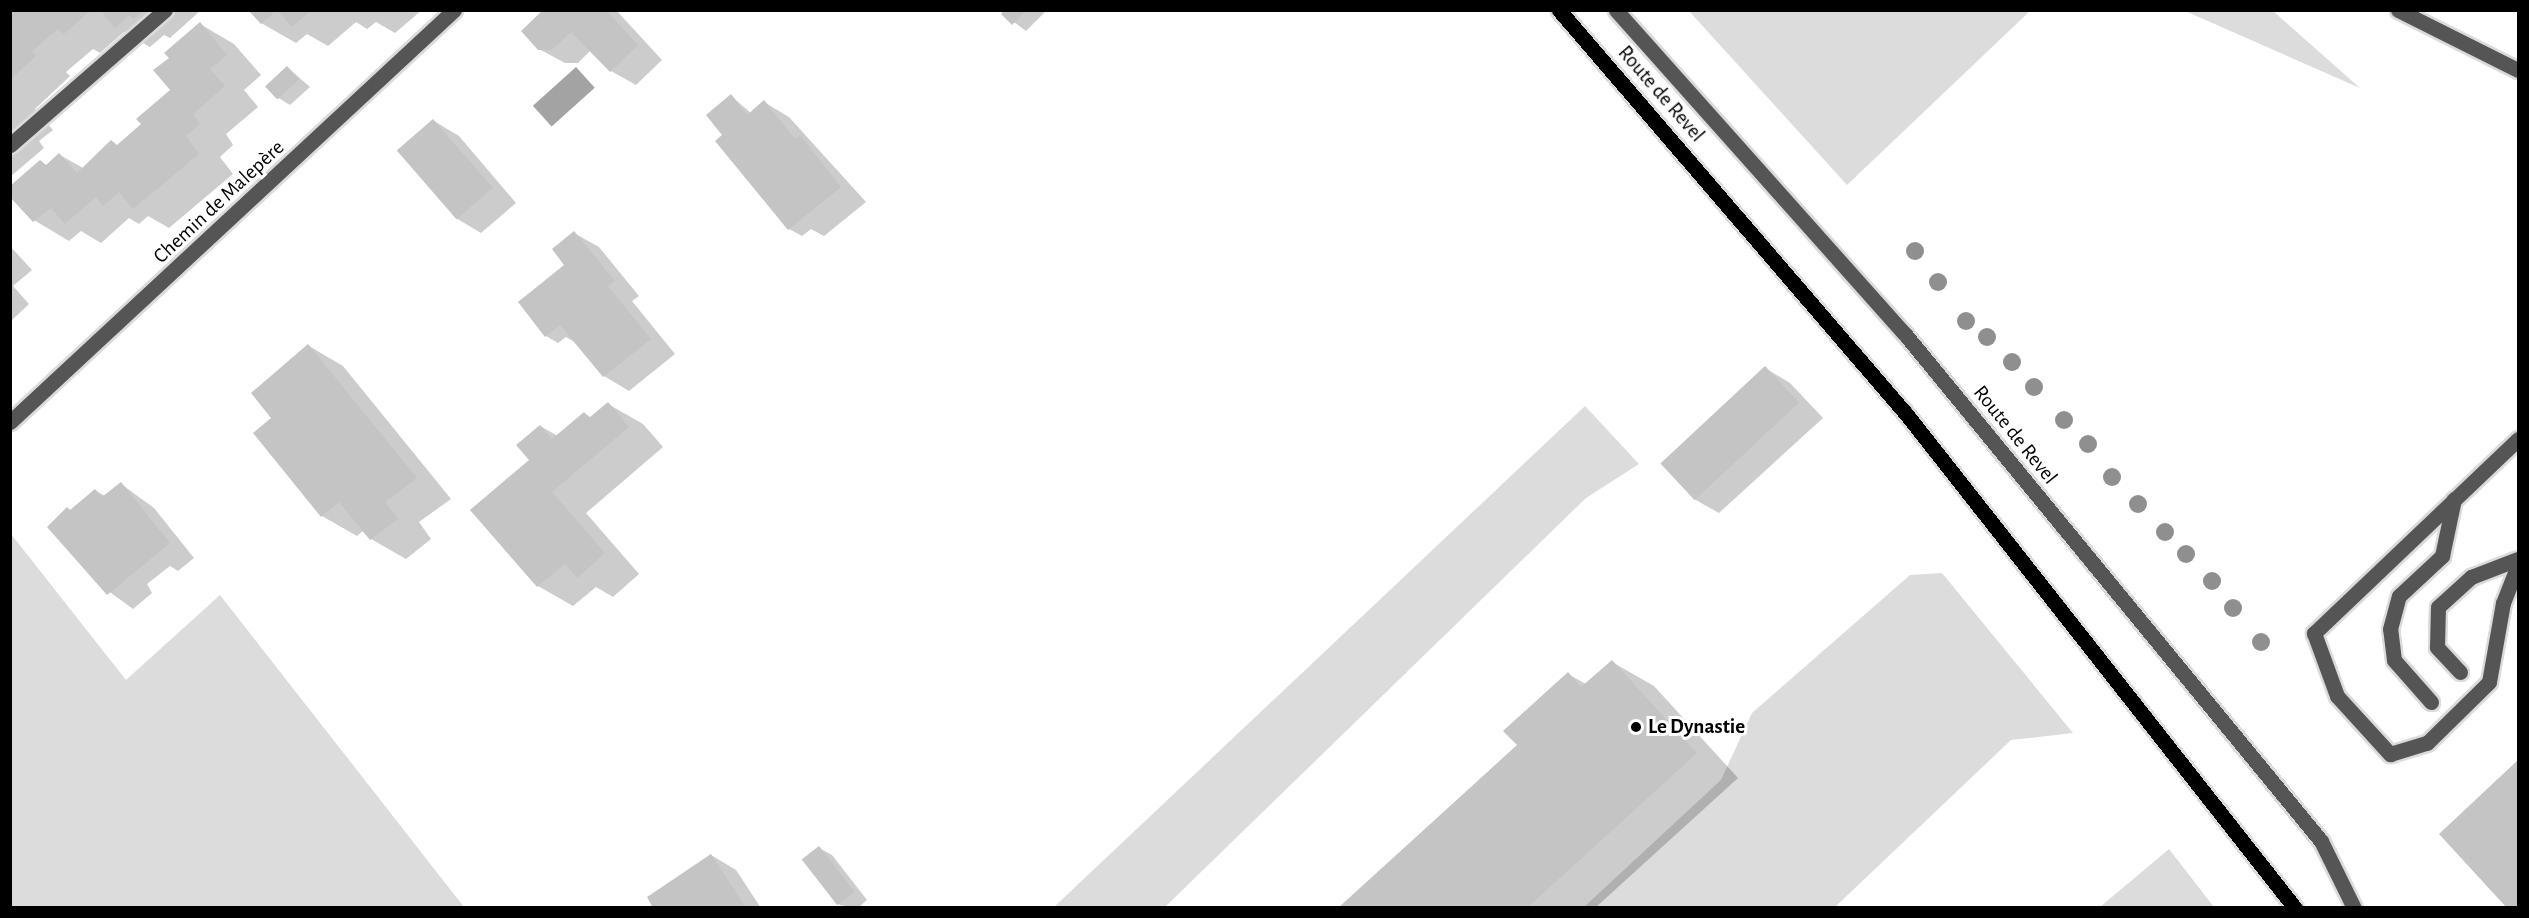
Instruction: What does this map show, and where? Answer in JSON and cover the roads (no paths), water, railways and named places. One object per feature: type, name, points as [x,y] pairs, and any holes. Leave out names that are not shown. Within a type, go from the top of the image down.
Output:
[{"type":"main road","name":"Route de Revel","points":[[1559,10],[1907,416],[2295,908]]},
{"type":"street","points":[[10,145],[165,10]]},
{"type":"street","name":"Chemin de Malepère","points":[[10,422],[454,10]]},
{"type":"street","name":"Route de Revel","points":[[1616,10],[1919,351],[2321,841],[2354,908]]},
{"type":"street","points":[[2398,10],[2518,70]]},
{"type":"street","points":[[2518,439],[2314,633],[2337,696],[2390,754],[2427,742],[2489,682],[2503,603],[2518,565]]},
{"type":"street","points":[[2432,702],[2394,660],[2390,629],[2399,596],[2442,556],[2454,500]]},
{"type":"street","points":[[2460,672],[2437,647],[2438,607],[2471,577],[2518,559]]},
{"type":"place","name":"Le Dynastie","points":[[1636,727]]}]
